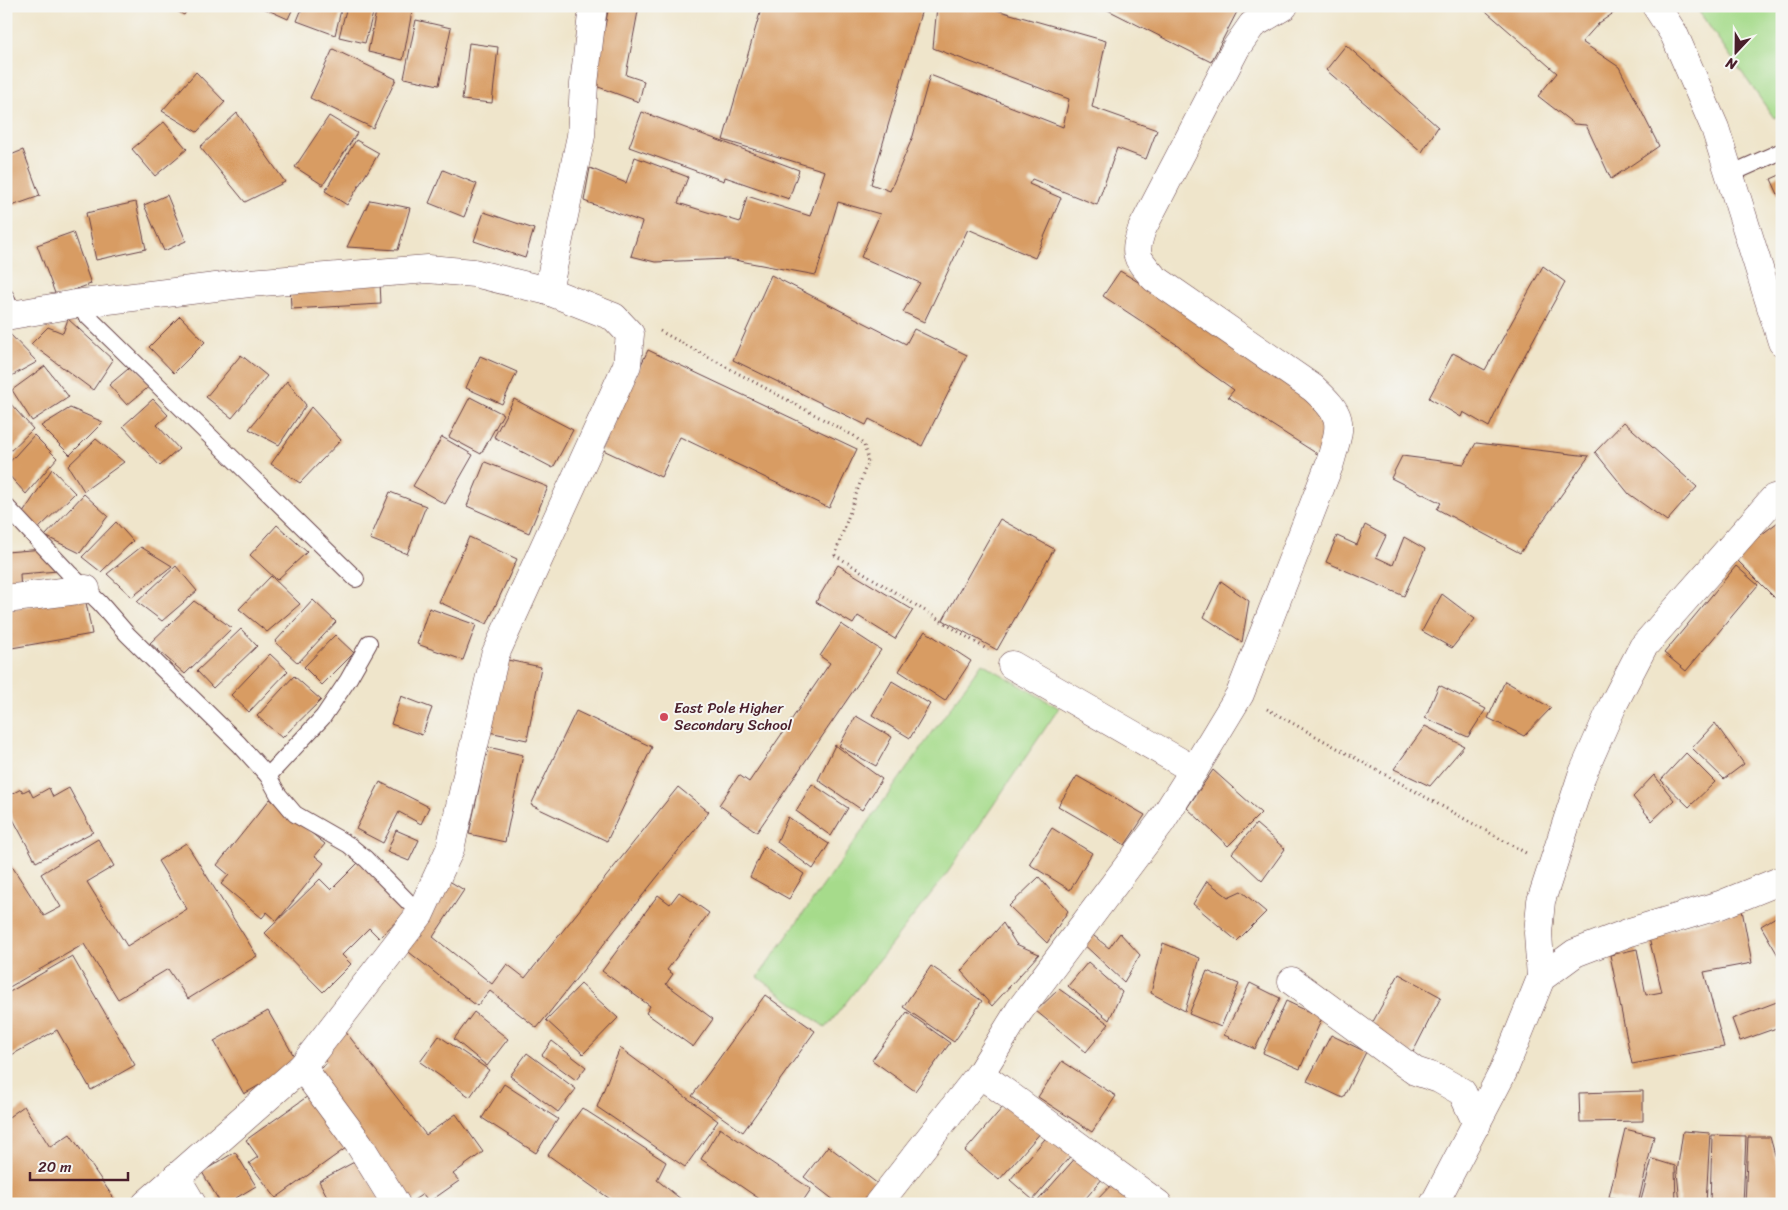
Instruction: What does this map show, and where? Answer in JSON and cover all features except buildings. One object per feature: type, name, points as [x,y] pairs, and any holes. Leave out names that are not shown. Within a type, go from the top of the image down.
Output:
[{"type":"street","points":[[548,291],[581,136],[584,84],[593,6]]},
{"type":"street","points":[[878,1204],[980,1074],[1019,1011],[1161,822],[1194,770],[1240,694],[1330,463],[1340,425],[1332,405],[1313,388],[1154,278],[1140,262],[1136,248],[1142,229],[1236,48],[1252,26],[1284,6]]},
{"type":"street","points":[[1656,6],[1674,34],[1715,128],[1728,175],[1782,342]]},
{"type":"street","points":[[8,309],[75,304],[249,283],[428,269],[474,273],[548,291],[614,317],[630,334],[627,365],[495,655],[450,849],[420,914],[302,1067],[146,1204]]},
{"type":"street","points":[[1434,1204],[1503,1072],[1542,978],[1538,933],[1541,901],[1582,775],[1613,705],[1643,647],[1774,498],[1782,496]]},
{"type":"street","points":[[6,599],[86,589]]},
{"type":"street","points":[[1012,664],[1194,770]]},
{"type":"street","points":[[1542,978],[1575,953],[1630,932],[1720,905],[1782,880]]},
{"type":"street","points":[[1292,981],[1415,1071],[1439,1078],[1462,1092],[1476,1124]]},
{"type":"street","points":[[302,1067],[358,1144],[396,1204]]},
{"type":"street","points":[[980,1074],[1158,1204]]},
{"type":"street","points":[[176,1177],[192,1204]]},
{"type":"lane","points":[[1728,175],[1782,152]]},
{"type":"lane","points":[[75,304],[356,579]]},
{"type":"lane","points":[[6,506],[127,634],[239,744],[268,776],[278,794],[295,814],[349,845],[366,859],[420,914]]},
{"type":"lane","points":[[268,776],[323,717],[348,680],[369,643]]},
{"type":"path","points":[[630,334],[660,331],[859,440],[864,445],[868,460],[835,555],[1012,664]]},
{"type":"path","points":[[1240,694],[1551,866]]},
{"type":"green space","points":[[1695,6],[1782,6],[1782,114],[1774,118]]},
{"type":"green space","points":[[982,663],[1059,708],[948,872],[826,1028],[758,977]]},
{"type":"place","name":"East Pole Higher Secondary School","points":[[664,717]]}]
